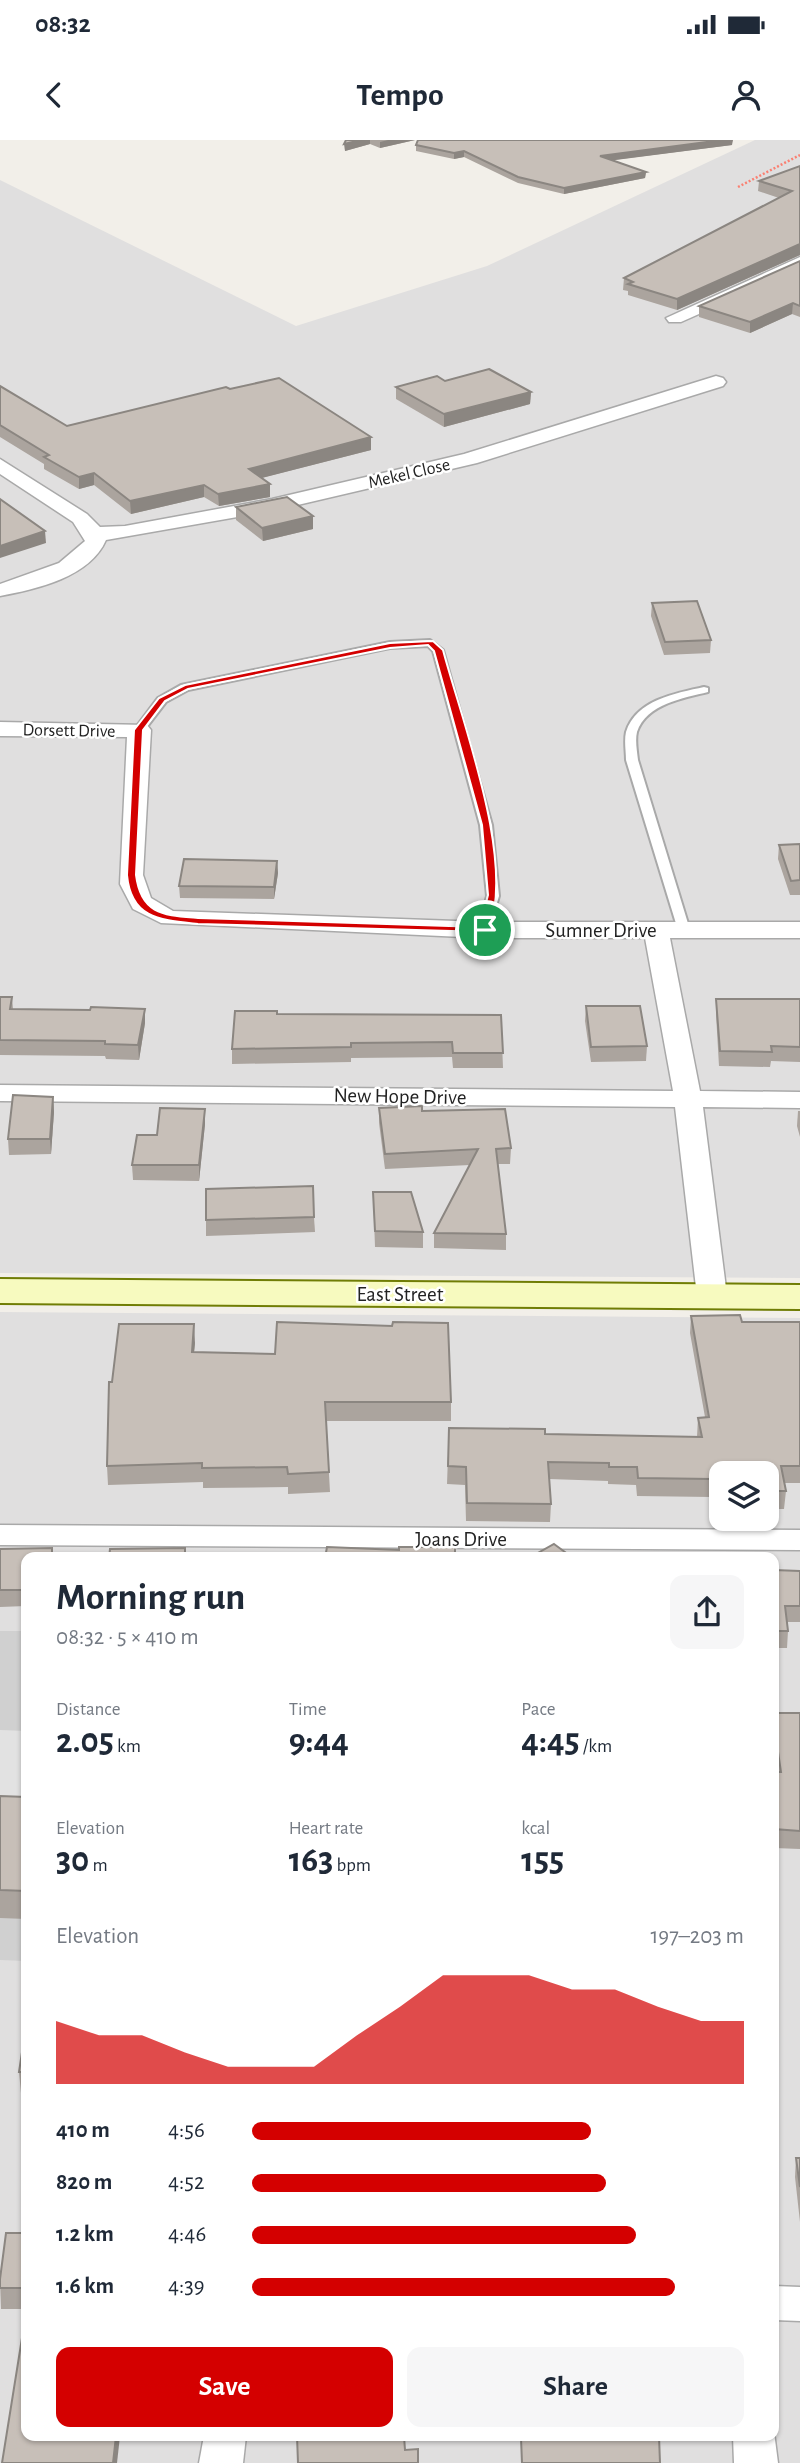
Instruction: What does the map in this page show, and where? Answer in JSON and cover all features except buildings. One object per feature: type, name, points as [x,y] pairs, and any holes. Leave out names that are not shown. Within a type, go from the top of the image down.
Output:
[{"type":"main road","name":"East Street","points":[[0,1292],[800,1297]]},
{"type":"street","points":[[675,318],[800,262]]},
{"type":"street","name":"Mekel Close","points":[[95,534],[125,532],[272,505],[470,459],[716,382]]},
{"type":"street","points":[[0,465],[80,517],[95,534],[91,548],[74,562],[18,587],[0,590]]},
{"type":"street","name":"Dorsett Drive","points":[[0,729],[139,730]]},
{"type":"street","name":"Sumner Drive","points":[[139,730],[131,875],[133,892],[145,910],[170,918],[485,930],[800,930]]},
{"type":"street","points":[[656,930],[688,1099],[712,1296]]},
{"type":"street","name":"New Hope Drive","points":[[0,1093],[800,1100]]},
{"type":"street","name":"Joans Drive","points":[[0,1535],[290,1547],[680,1549],[800,1540]]},
{"type":"street","points":[[779,2303],[800,2304]]},
{"type":"street","points":[[221,2463],[224,2441]]},
{"type":"street","points":[[754,2441],[755,2463]]},
{"type":"lane","points":[[139,730],[162,700],[185,687],[390,645],[430,643],[438,650],[486,825],[493,895],[485,930]]},
{"type":"lane","points":[[684,930],[632,760],[632,732],[645,714],[667,698],[704,690]]},
{"type":"path","points":[[738,187],[770,168],[800,155]]},
{"type":"shaded area","points":[[755,140],[800,140],[800,1278],[0,1273],[0,180],[296,326],[487,266]]},
{"type":"shaded area","points":[[0,1312],[800,1318],[800,2463],[0,2463]]},
{"type":"shaded area","points":[[0,1631],[21,1631],[21,1961],[0,1960]]},
{"type":"shaded area","points":[[0,1730],[21,1731],[21,1807],[0,1806]]},
{"type":"route","points":[[430,643],[438,650],[486,825],[493,895],[485,930],[198,921],[170,918],[145,910],[133,892],[131,875],[139,730],[162,700],[185,687],[390,645],[430,643]]}]
